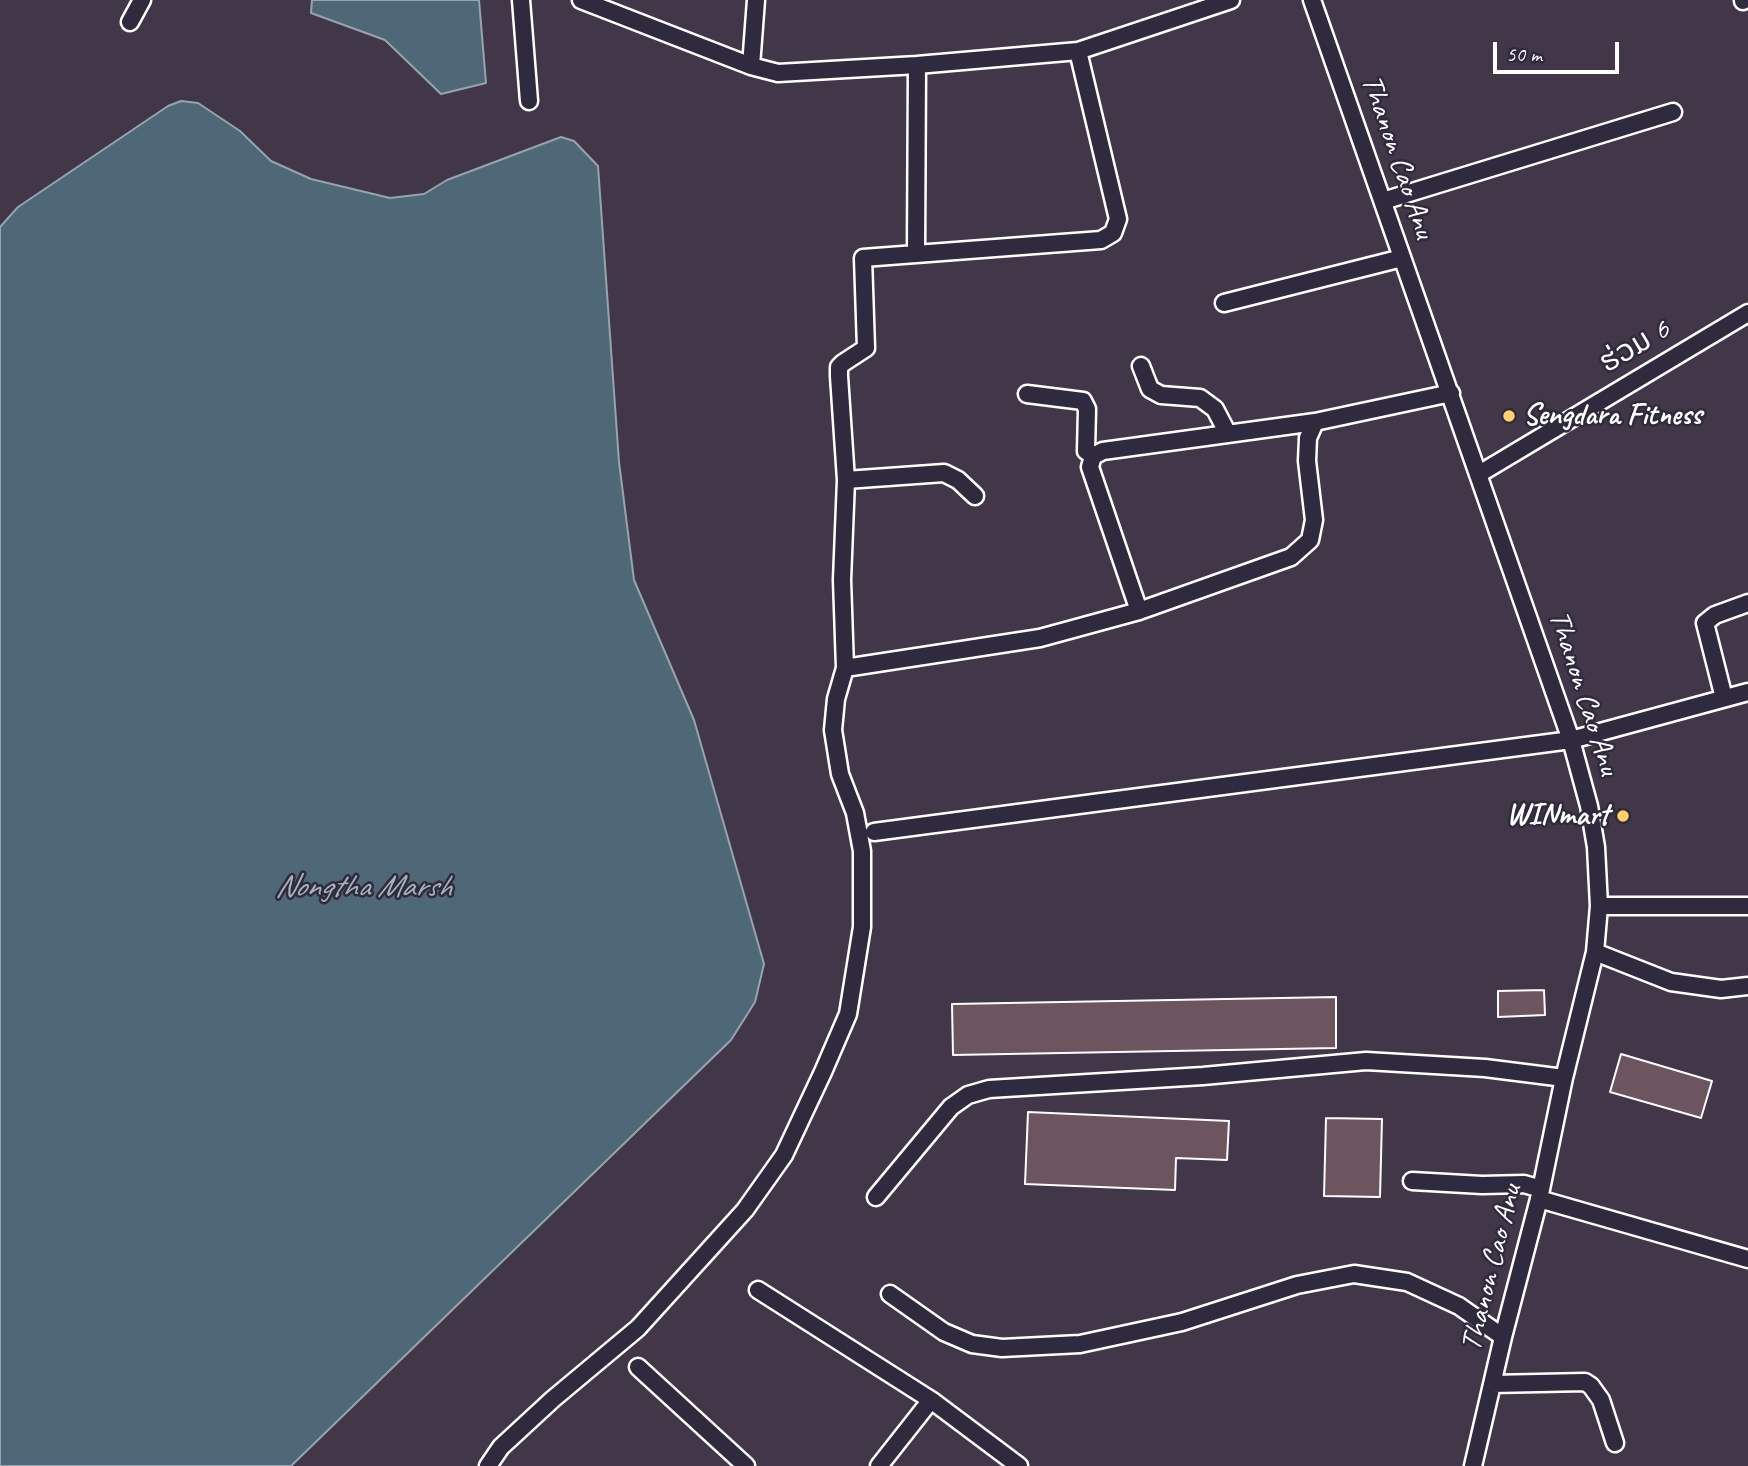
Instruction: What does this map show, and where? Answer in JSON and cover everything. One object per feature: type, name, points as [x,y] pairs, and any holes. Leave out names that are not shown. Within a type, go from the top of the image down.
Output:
[{"type":"street","points":[[130,22],[142,0]]},
{"type":"street","points":[[520,0],[529,101]]},
{"type":"street","points":[[581,0],[751,66],[778,73],[917,65],[1079,51],[1231,0]]},
{"type":"street","points":[[751,66],[756,0]]},
{"type":"street","name":"Thanon Cao Anu","points":[[1315,1],[1571,740],[1589,806],[1596,846],[1599,906],[1595,952],[1564,1078],[1540,1194],[1473,1466]]},
{"type":"street","points":[[488,1466],[501,1447],[553,1399],[638,1328],[745,1210],[784,1154],[824,1072],[848,1014],[862,927],[862,851],[855,813],[840,774],[832,730],[835,699],[845,668],[842,580],[846,480],[839,367],[866,348],[863,258],[1101,240],[1113,233],[1118,219],[1079,51]]},
{"type":"street","points":[[916,253],[917,65]]},
{"type":"street","points":[[1383,201],[1673,112]]},
{"type":"street","points":[[1224,303],[1402,258]]},
{"type":"street","name":"ຮ່ວມ 6","points":[[1479,474],[1748,313]]},
{"type":"street","points":[[1141,366],[1150,389],[1161,395],[1200,398],[1214,409],[1228,434]]},
{"type":"street","points":[[1139,611],[1090,467],[1093,456],[1103,451],[1315,422],[1451,393]]},
{"type":"street","points":[[1027,394],[1083,401],[1087,410],[1086,451],[1093,456]]},
{"type":"street","points":[[845,668],[1040,638],[1139,611],[1291,557],[1310,540],[1314,520],[1307,461],[1308,438],[1315,422]]},
{"type":"street","points":[[846,480],[944,473],[958,480],[975,496]]},
{"type":"street","points":[[1724,698],[1705,623],[1715,615],[1748,603]]},
{"type":"street","points":[[874,832],[1571,740],[1748,692]]},
{"type":"street","points":[[1599,906],[1748,906]]},
{"type":"street","points":[[1595,952],[1671,982],[1721,989],[1748,986]]},
{"type":"street","points":[[876,1197],[951,1107],[968,1095],[989,1089],[1203,1076],[1366,1061],[1457,1065],[1564,1078]]},
{"type":"street","points":[[1412,1181],[1482,1185],[1524,1184],[1540,1194],[1748,1259]]},
{"type":"street","points":[[890,1294],[944,1332],[972,1344],[1002,1348],[1080,1344],[1182,1322],[1297,1285],[1354,1274],[1407,1282],[1459,1306],[1503,1337]]},
{"type":"street","points":[[758,1290],[931,1400],[1019,1466]]},
{"type":"street","points":[[638,1367],[746,1466]]},
{"type":"street","points":[[1492,1384],[1585,1381],[1601,1400],[1615,1443]]},
{"type":"street","points":[[878,1466],[931,1400]]},
{"type":"water","points":[[312,0],[479,0],[486,83],[441,94],[385,40],[311,13]]},
{"type":"water","name":"Nongtha Marsh","points":[[181,101],[198,103],[240,131],[271,161],[311,179],[390,198],[424,194],[447,180],[561,137],[574,141],[598,166],[619,462],[634,580],[694,720],[764,964],[755,1002],[731,1040],[291,1466],[0,1466],[0,227],[18,207],[168,106]]},
{"type":"building","points":[[1544,990],[1545,1015],[1498,1017],[1498,991]]},
{"type":"building","points":[[1336,997],[1336,1048],[953,1055],[952,1004]]},
{"type":"building","points":[[1621,1054],[1712,1081],[1701,1118],[1610,1092]]},
{"type":"building","points":[[1028,1112],[1229,1121],[1227,1160],[1176,1158],[1175,1190],[1025,1184]]},
{"type":"building","points":[[1326,1118],[1382,1119],[1380,1197],[1324,1196]]},
{"type":"place","name":"Sengdara Fitness","points":[[1509,416]]},
{"type":"place","name":"WINmart","points":[[1623,816]]}]
